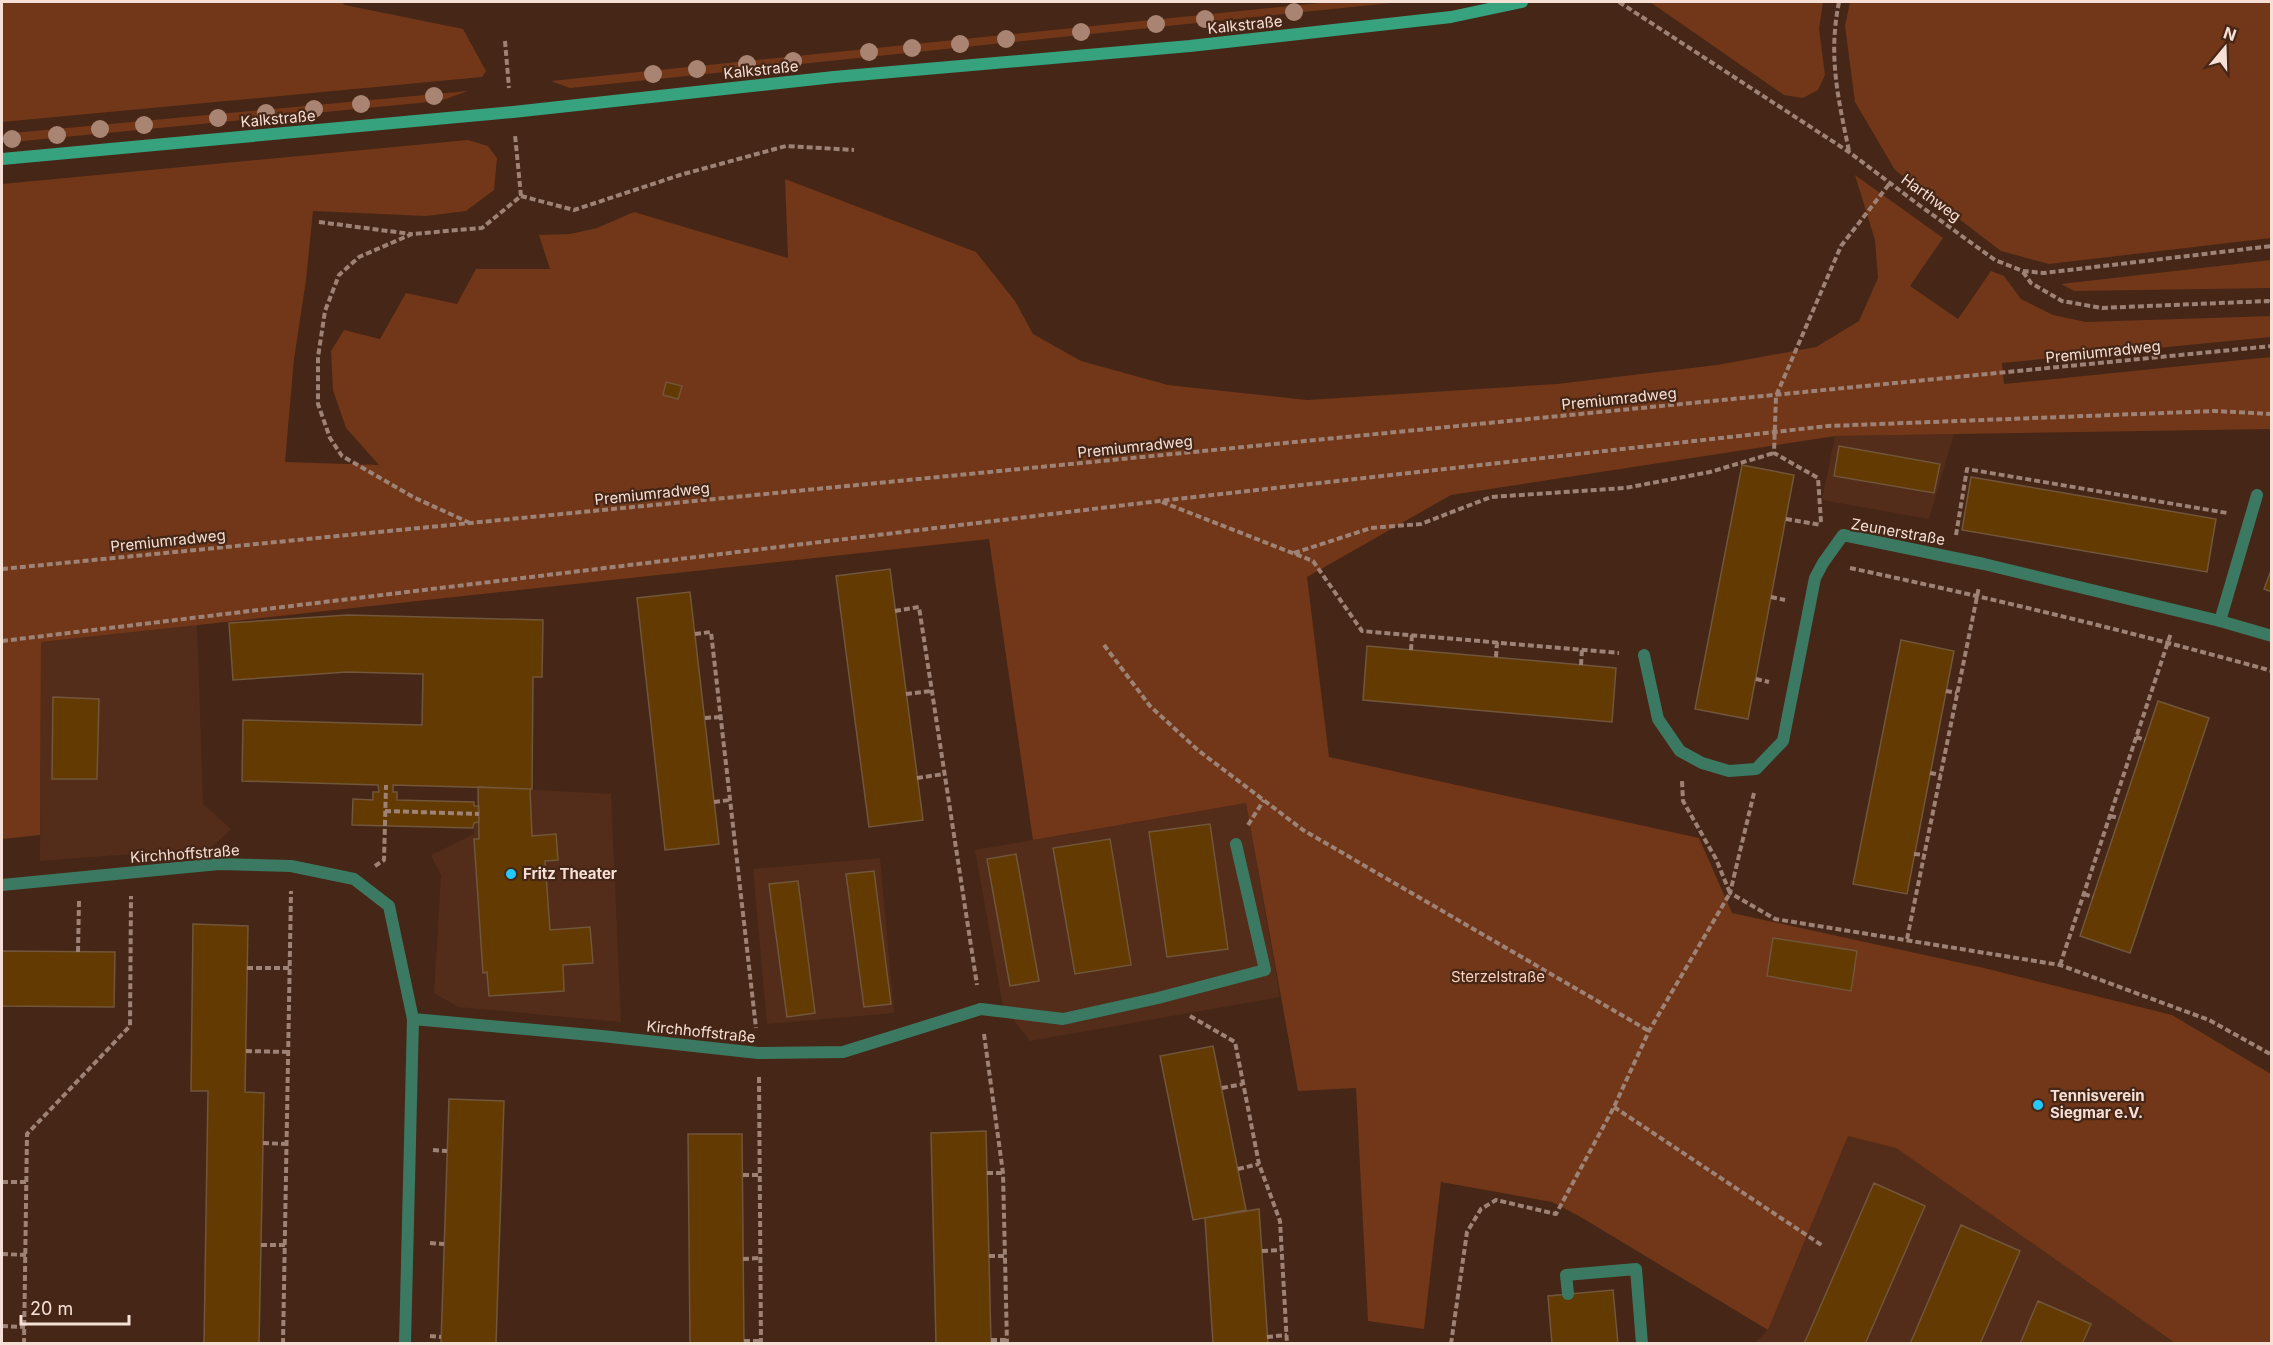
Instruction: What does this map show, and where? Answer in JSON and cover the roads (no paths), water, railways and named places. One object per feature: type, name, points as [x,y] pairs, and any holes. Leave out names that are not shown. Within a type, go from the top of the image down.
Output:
[{"type":"main road","name":"Kalkstraße","points":[[2,159],[513,112],[834,77],[1214,43],[1451,17],[1522,2]]},
{"type":"street","points":[[2220,621],[2257,495]]},
{"type":"street","name":"Zeunerstraße","points":[[1644,655],[1658,719],[1680,751],[1702,763],[1729,771],[1756,769],[1783,741],[1815,579],[1822,563],[1843,535],[1984,564],[2178,610],[2271,636]]},
{"type":"street","name":"Kirchhoffstraße","points":[[412,1019],[758,1053],[843,1052],[981,1008],[1063,1018],[1158,998],[1265,970],[1236,844]]},
{"type":"street","name":"Kirchhoffstraße","points":[[2,885],[219,864],[291,866],[354,879],[390,906],[412,1019],[405,1344]]},
{"type":"street","points":[[1568,1294],[1566,1275],[1636,1269],[1642,1344]]},
{"type":"place","name":"Fritz Theater","points":[[511,874]]},
{"type":"place","name":"Tennisverein Siegmar e.V.","points":[[2038,1105]]},
{"type":"park label","name":"Sterzelstraße","points":[[1498,977]]}]
